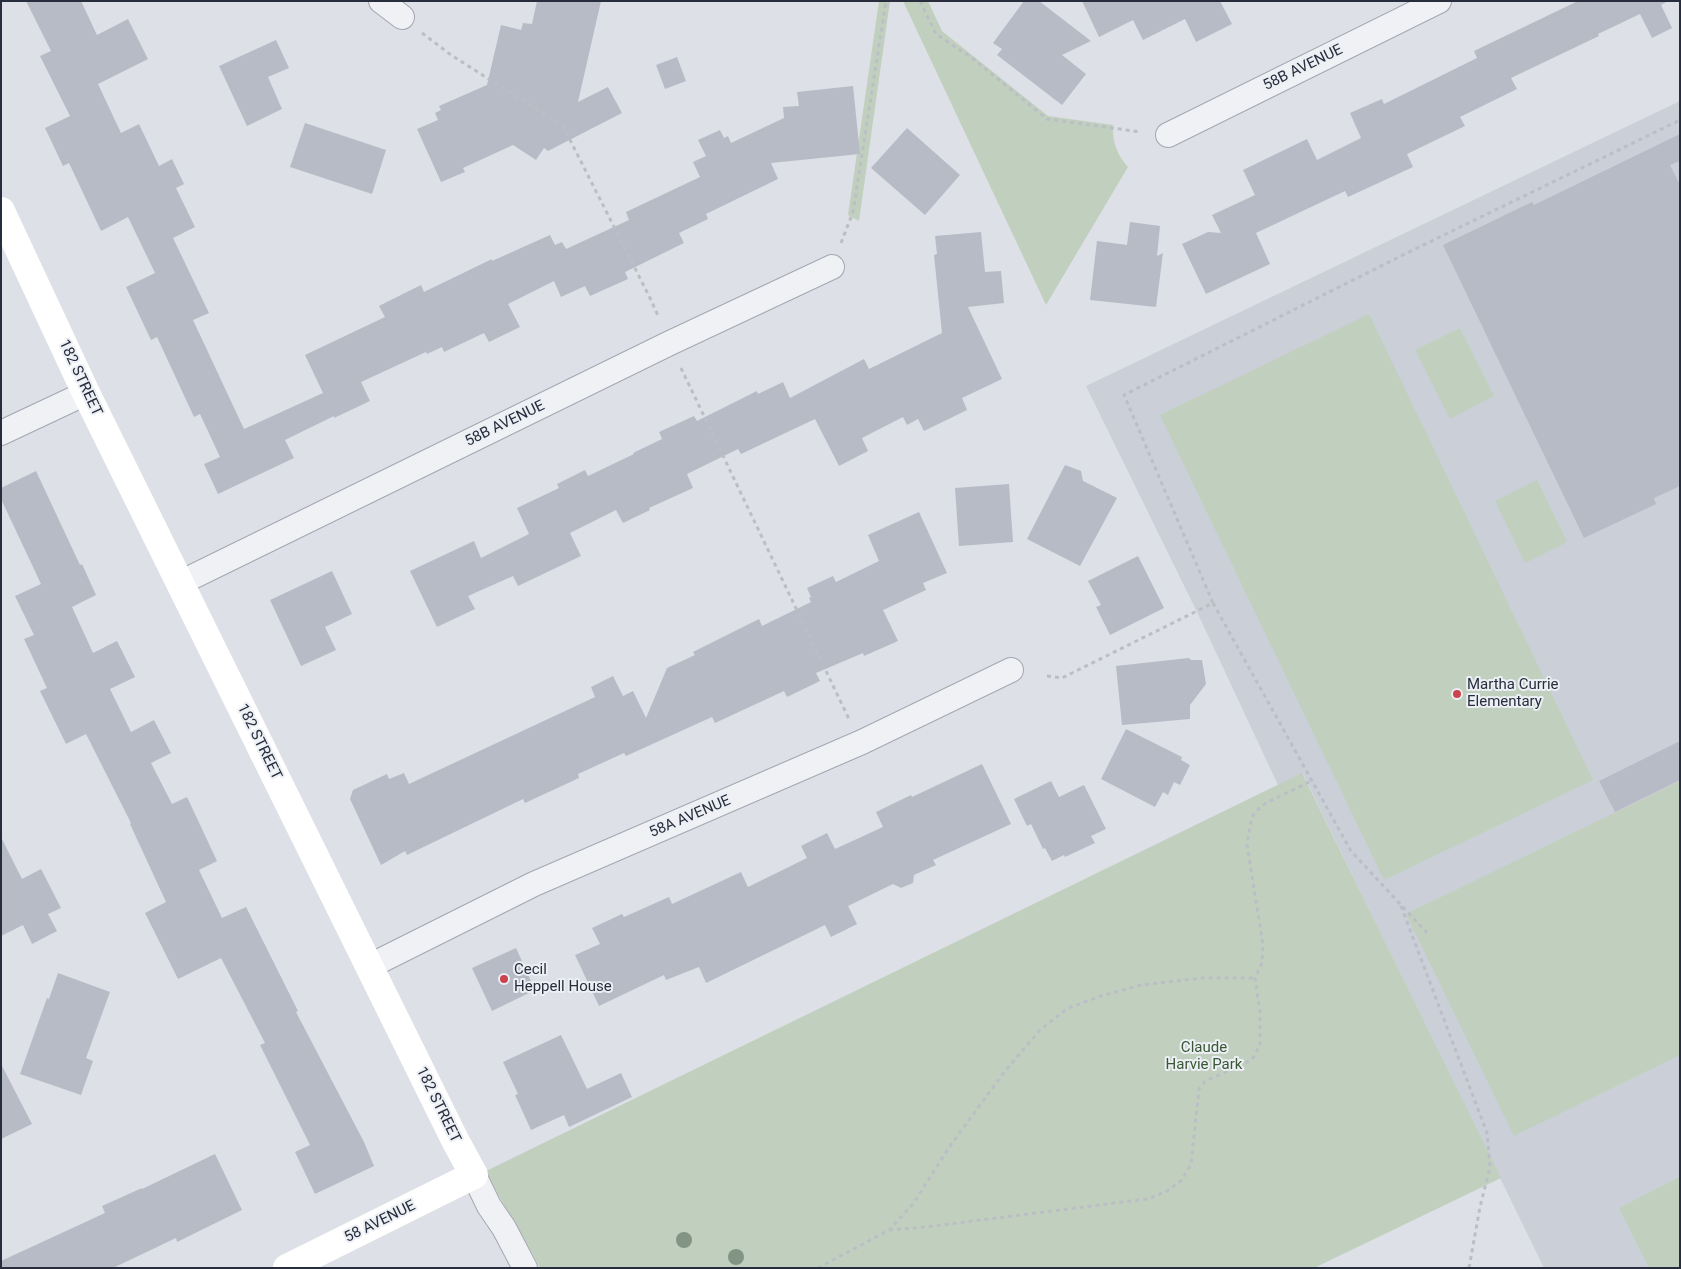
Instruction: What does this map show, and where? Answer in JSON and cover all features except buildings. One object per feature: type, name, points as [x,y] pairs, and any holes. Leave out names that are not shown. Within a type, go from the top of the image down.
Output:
[{"type":"street","points":[[381,1],[402,17]]},
{"type":"street","name":"58B AVENUE","points":[[1168,135],[1439,1]]},
{"type":"street","name":"182 STREET","points":[[1,211],[86,393],[370,966],[454,1140],[489,1206],[504,1228],[524,1268]]},
{"type":"street","name":"58B AVENUE","points":[[180,583],[670,343],[832,267]]},
{"type":"street","points":[[1,433],[86,393]]},
{"type":"street","name":"58A AVENUE","points":[[370,966],[534,884],[862,742],[1011,670]]},
{"type":"street","name":"58 AVENUE","points":[[286,1268],[474,1175]]},
{"type":"path","points":[[832,267],[853,212],[886,1]]},
{"type":"path","points":[[920,1],[936,34],[972,58],[1047,119],[1168,135]]},
{"type":"path","points":[[402,17],[451,55],[563,126],[651,300],[661,324]]},
{"type":"path","points":[[1427,933],[1350,851],[1213,602],[1124,396],[1401,256],[1680,120]]},
{"type":"path","points":[[680,367],[852,724]]},
{"type":"path","points":[[1047,676],[1062,678],[1213,602]]},
{"type":"path","points":[[889,1230],[1148,1199],[1167,1191],[1182,1180],[1191,1164],[1199,1089],[1206,1081],[1243,1065],[1253,1058],[1260,1045],[1260,1012],[1255,978],[1262,963],[1263,945],[1247,845],[1250,824],[1254,813],[1266,803],[1311,781]]},
{"type":"path","points":[[1400,904],[1487,1133],[1490,1167],[1480,1207],[1469,1268]]},
{"type":"path","points":[[818,1268],[889,1230],[913,1204],[950,1146],[1005,1071],[1040,1029],[1068,1008],[1101,996],[1141,985],[1203,978],[1255,978]]},
{"type":"shaded area","name":"Martha Currie Elementary","points":[[1680,101],[1680,1268],[1544,1268],[1303,774],[1278,785],[1198,614],[1086,386]]},
{"type":"green space","points":[[879,1],[890,1],[859,221],[848,215]]},
{"type":"green space","points":[[903,1],[928,1],[942,31],[1048,116],[1113,125],[1113,137],[1116,148],[1128,167],[1046,305]]},
{"type":"green space","points":[[1369,314],[1593,780],[1384,880],[1160,415]]},
{"type":"green space","points":[[1460,328],[1494,396],[1450,419],[1415,350]]},
{"type":"green space","points":[[1537,480],[1567,542],[1525,563],[1495,501]]},
{"type":"green space","name":"Claude Harvie Park","points":[[1302,773],[1501,1178],[1314,1268],[540,1268],[486,1171]]},
{"type":"green space","points":[[1680,781],[1680,1055],[1514,1136],[1406,914]]},
{"type":"green space","points":[[1680,1177],[1680,1268],[1649,1268],[1619,1208]]},
{"type":"place","name":"Martha Currie Elementary","points":[[1457,694]]},
{"type":"place","name":"Cecil Heppell House","points":[[504,979]]}]
